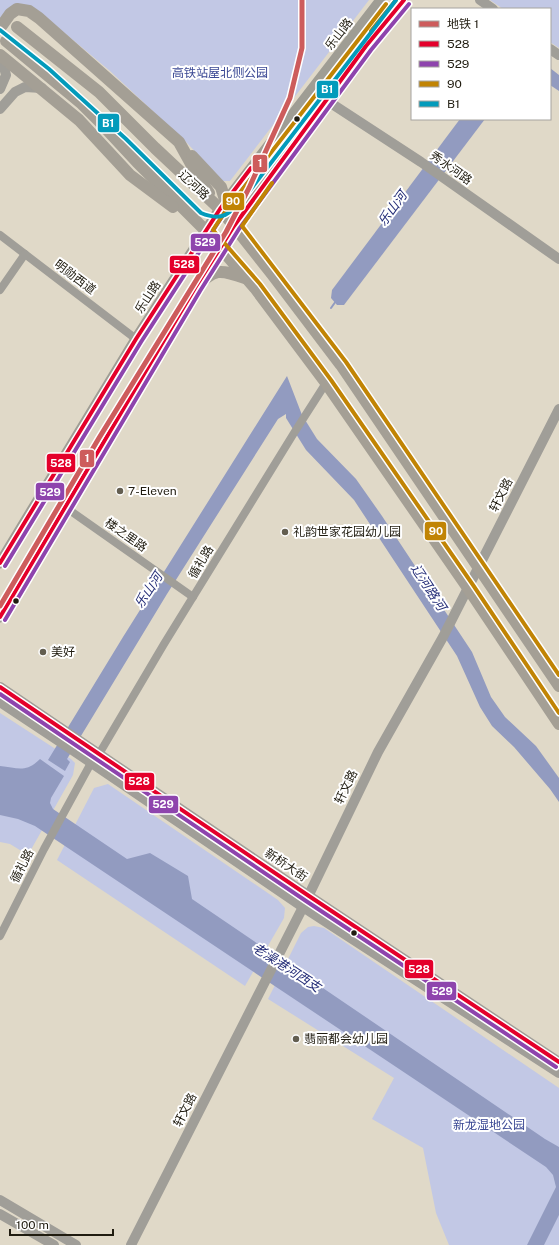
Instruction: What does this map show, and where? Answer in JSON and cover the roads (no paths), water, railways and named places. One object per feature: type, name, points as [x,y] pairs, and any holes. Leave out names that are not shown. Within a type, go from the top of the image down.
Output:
[{"type":"main road","name":"乐山路","points":[[0,563],[136,339],[223,205],[381,0]]},
{"type":"main road","points":[[0,617],[219,248],[366,46],[404,0]]},
{"type":"main road","points":[[0,28],[10,14],[17,9],[29,11],[39,18],[179,142],[195,171],[223,205]]},
{"type":"main road","name":"辽河路","points":[[17,27],[99,92],[155,148],[223,205],[234,226],[341,366],[559,686]]},
{"type":"main road","name":"辽河路","points":[[6,41],[82,104],[136,162],[206,232],[255,288],[326,383],[468,588],[559,724]]},
{"type":"main road","points":[[0,55],[80,120],[130,175],[206,232]]},
{"type":"main road","points":[[195,288],[208,276],[219,272],[228,272],[246,278]]},
{"type":"street","points":[[480,0],[492,8]]},
{"type":"street","points":[[551,49],[559,55]]},
{"type":"street","points":[[0,55],[6,75],[0,89]]},
{"type":"street","points":[[0,109],[15,92],[25,86],[42,88]]},
{"type":"street","name":"秀水河路","points":[[326,100],[420,162],[559,259]]},
{"type":"street","name":"明勋西道","points":[[0,235],[136,339]]},
{"type":"street","points":[[0,290],[25,254]]},
{"type":"street","name":"循礼路","points":[[99,754],[308,410],[326,383]]},
{"type":"street","name":"轩文路","points":[[131,1245],[304,907],[378,752],[468,588],[559,409]]},
{"type":"street","name":"楼之里路","points":[[65,507],[193,598]]},
{"type":"street","name":"新桥大街","points":[[0,687],[55,725],[92,762],[304,907],[559,1074]]},
{"type":"street","name":"新桥大街","points":[[0,702],[50,735],[99,754],[559,1062]]},
{"type":"street","name":"循礼路","points":[[0,936],[44,849],[92,762]]},
{"type":"street","points":[[0,1200],[76,1245]]},
{"type":"street","points":[[0,1214],[54,1245]]},
{"type":"water","points":[[551,69],[559,75],[559,91],[551,86]]},
{"type":"water","points":[[459,120],[484,120],[344,305],[337,305],[331,298],[332,290]]},
{"type":"water","points":[[287,376],[302,415],[317,439],[356,479],[382,516],[472,652],[491,697],[505,717],[536,746],[559,778],[559,802],[550,789],[514,747],[492,726],[480,707],[457,656],[354,500],[306,450],[286,418],[286,414],[278,419],[167,594],[67,759],[70,762],[65,771],[48,760],[123,637]]},
{"type":"water","name":"老澡港河西支","points":[[40,759],[64,776],[51,798],[50,803],[53,809],[127,859],[150,853],[188,876],[192,899],[545,1139],[559,1147],[559,1215],[544,1245],[527,1245],[556,1187],[553,1175],[546,1167],[35,826],[18,819],[0,815],[0,766],[26,768]]},
{"type":"waterway","name":"乐山河","points":[[331,308],[336,301]]},
{"type":"metro line","name":"1","points":[[0,606],[99,438],[226,232],[249,188],[290,98],[302,48],[302,0]]},
{"type":"place","name":"7-Eleven","points":[[120,491]]},
{"type":"place","name":"礼韵世家花园幼儿园","points":[[285,532]]},
{"type":"place","name":"美好","points":[[43,652]]},
{"type":"place","name":"翡丽都会幼儿园","points":[[296,1039]]},
{"type":"park label","name":"高铁站屋北侧公园","points":[[220,73]]},
{"type":"park label","name":"新龙湿地公园","points":[[489,1125]]},
{"type":"water label","name":"辽河路河","points":[[429,587]]}]
